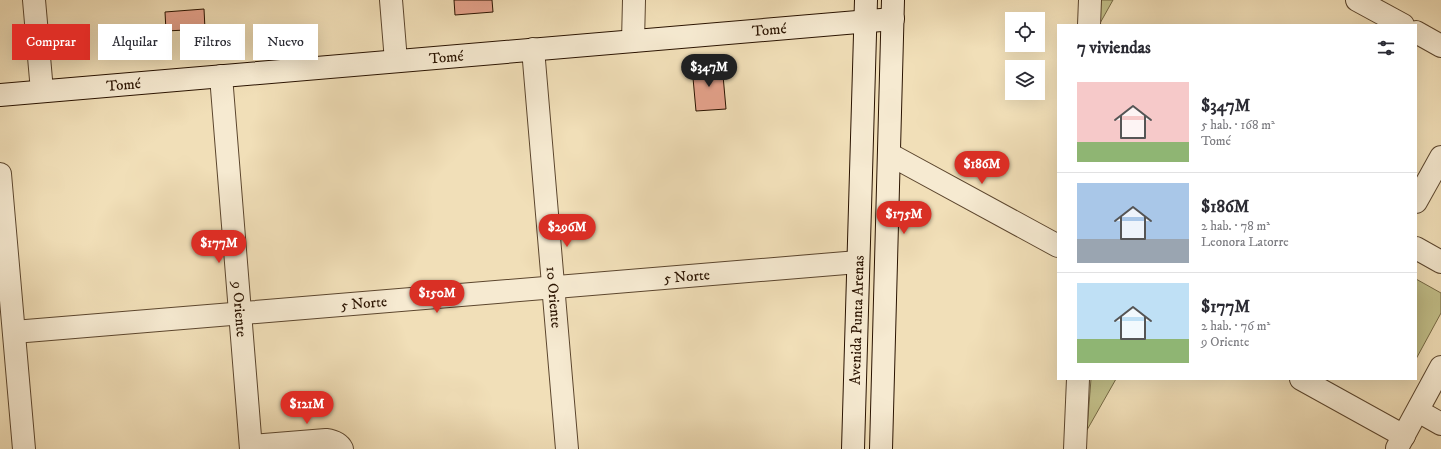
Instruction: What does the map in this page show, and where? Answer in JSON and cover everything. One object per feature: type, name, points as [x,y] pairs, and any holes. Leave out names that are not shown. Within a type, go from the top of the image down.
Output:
[{"type":"street","points":[[34,0],[42,91]]},
{"type":"street","points":[[391,0],[396,61]]},
{"type":"street","points":[[633,41],[634,0]]},
{"type":"street","name":"Avenida Punta Arenas","points":[[853,449],[866,0]]},
{"type":"street","points":[[1090,0],[1090,24]]},
{"type":"street","points":[[1357,0],[1401,24]]},
{"type":"street","name":"Tomé","points":[[0,95],[865,22],[893,10]]},
{"type":"street","name":"Avenida Punta Arenas","points":[[881,449],[893,10]]},
{"type":"street","points":[[1417,33],[1441,46]]},
{"type":"street","name":"10 Oriente","points":[[533,49],[567,449]]},
{"type":"street","name":"9 Oriente","points":[[221,76],[251,448],[326,440],[338,444],[342,449]]},
{"type":"street","points":[[889,154],[1057,245]]},
{"type":"street","points":[[1417,200],[1441,157]]},
{"type":"street","points":[[0,174],[24,449]]},
{"type":"street","points":[[1417,249],[1441,262]]},
{"type":"street","name":"5 Norte","points":[[14,332],[858,262]]},
{"type":"street","points":[[1311,381],[1401,442],[1441,367]]},
{"type":"street","points":[[1075,449],[1078,380]]},
{"type":"street","points":[[1418,411],[1441,424]]},
{"type":"shaded area","points":[[1101,0],[1113,0],[1100,24]]},
{"type":"shaded area","points":[[1417,280],[1441,293],[1441,313],[1417,357]]},
{"type":"shaded area","points":[[1091,380],[1115,380],[1087,430]]},
{"type":"building","points":[[454,0],[492,0],[493,12],[455,15]]},
{"type":"building","points":[[204,9],[205,24],[180,24],[180,30],[172,31],[172,24],[166,24],[165,12]]},
{"type":"building","points":[[722,64],[726,109],[696,111],[692,67]]}]
